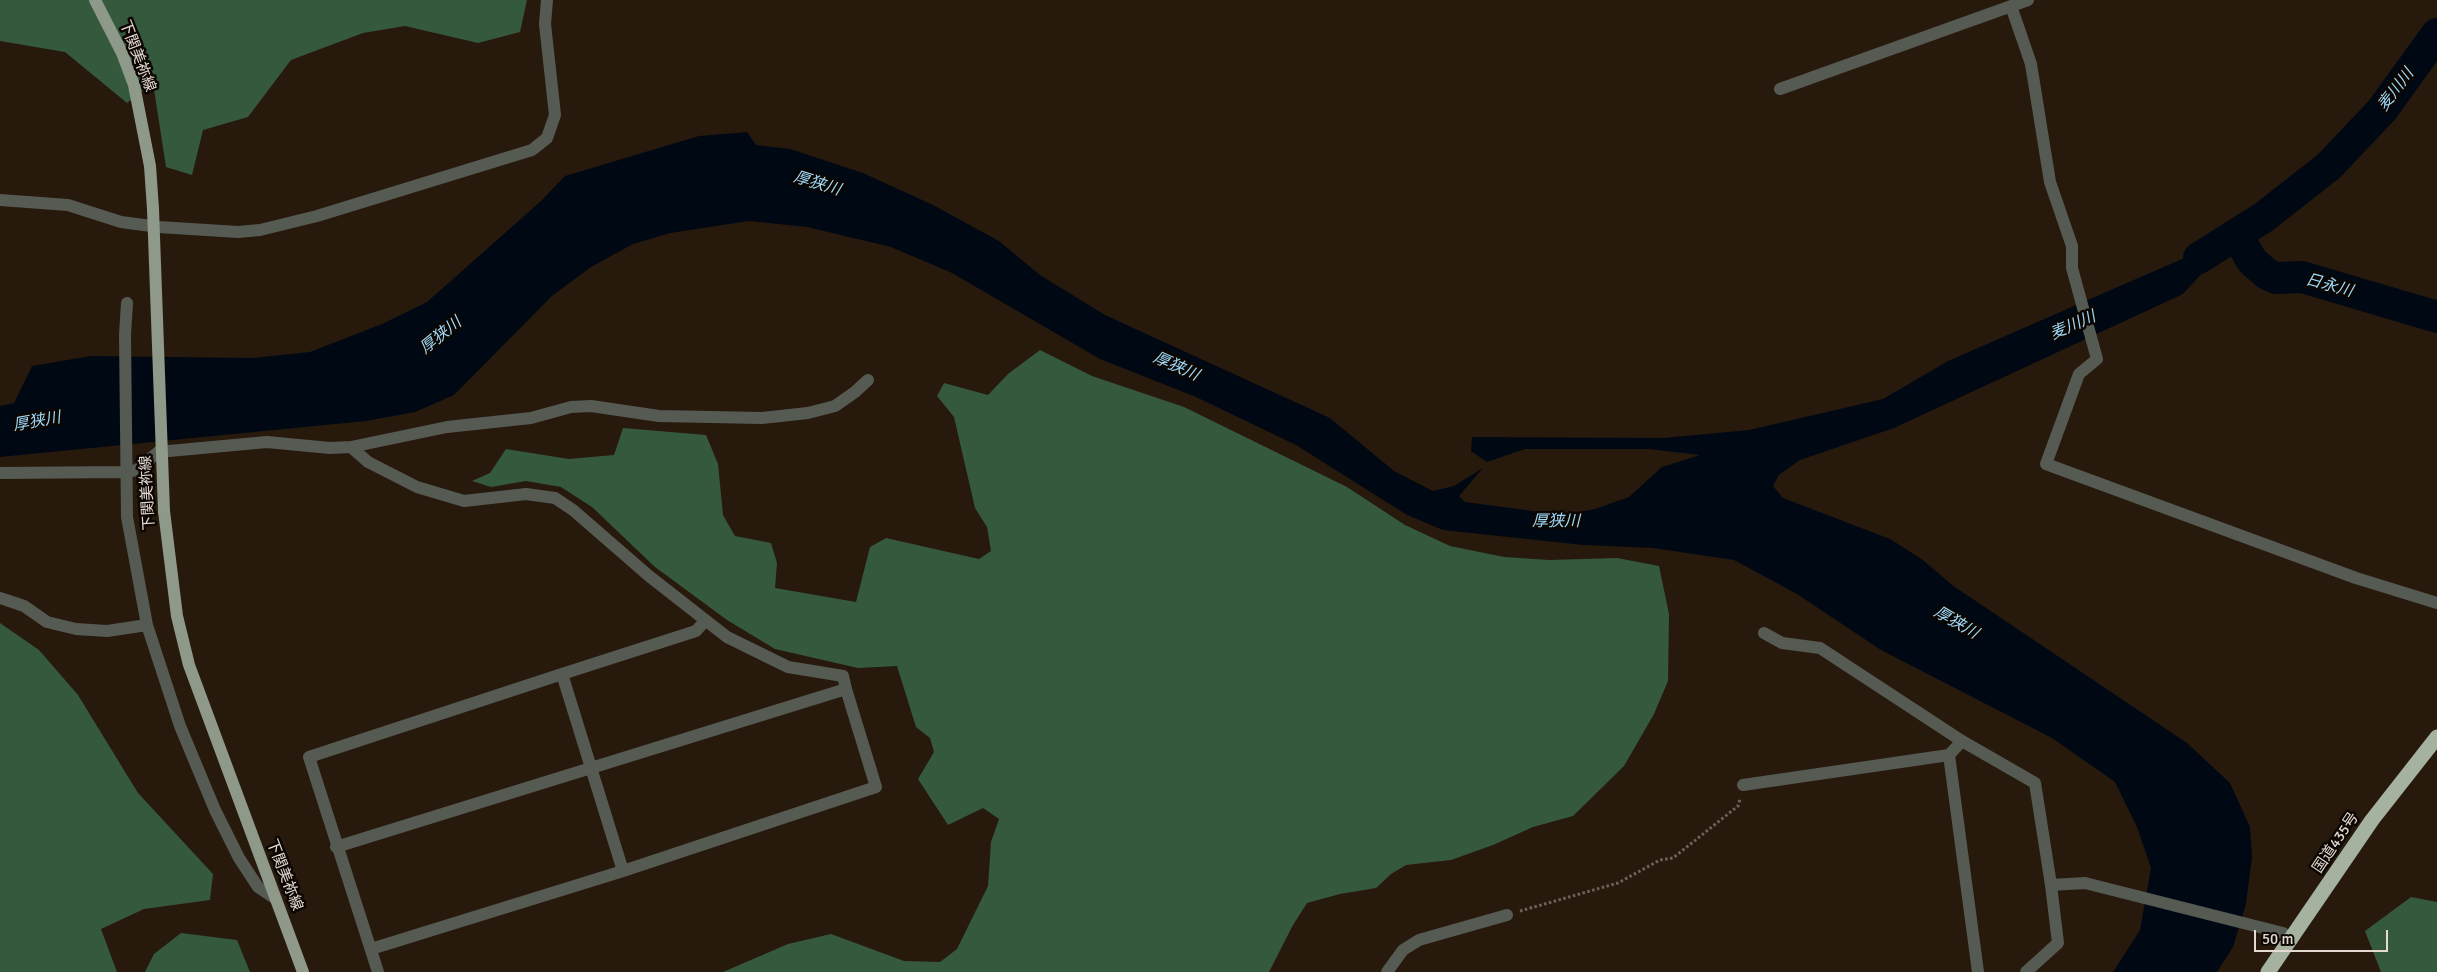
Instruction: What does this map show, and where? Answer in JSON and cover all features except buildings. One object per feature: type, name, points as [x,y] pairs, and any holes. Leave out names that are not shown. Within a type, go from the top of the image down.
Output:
[{"type":"highway","name":"国道435号","points":[[2268,972],[2292,940],[2372,820],[2437,737]]},
{"type":"main road","name":"下関美祢線","points":[[94,0],[122,53],[134,85],[149,157],[153,209],[164,511],[177,616],[189,665],[303,972]]},
{"type":"street","points":[[0,200],[68,205],[121,222],[160,227],[238,232],[260,230],[317,216],[532,150],[547,138],[555,115],[545,24],[547,0]]},
{"type":"street","points":[[1780,90],[2028,0]]},
{"type":"street","points":[[2011,6],[2031,64],[2050,182],[2072,246],[2072,268],[2097,358],[2079,374],[2046,464],[2356,578],[2437,603]]},
{"type":"street","points":[[127,303],[125,335],[127,517],[147,625],[180,726],[215,810],[239,858],[258,887],[276,899]]},
{"type":"street","points":[[0,473],[126,472],[136,470],[158,452],[267,442],[330,448],[351,447],[447,427],[531,418],[571,407],[591,406],[659,416],[762,418],[808,413],[835,406],[868,380]]},
{"type":"street","points":[[351,447],[368,462],[417,487],[464,501],[526,494],[555,498],[573,510],[705,621],[727,637],[788,667],[843,676],[876,787],[623,871],[371,949]]},
{"type":"street","points":[[0,598],[24,606],[47,622],[76,629],[107,631],[147,625]]},
{"type":"street","points":[[378,972],[336,847],[309,757],[696,631],[705,621]]},
{"type":"street","points":[[1764,632],[1782,643],[1820,648],[1962,741],[2035,783],[2058,943],[2026,972]]},
{"type":"street","points":[[562,674],[623,871]]},
{"type":"street","points":[[336,847],[846,689]]},
{"type":"street","points":[[1743,785],[1949,755],[1962,741]]},
{"type":"street","points":[[1949,755],[1978,972]]},
{"type":"street","points":[[2051,885],[2085,883],[2283,933],[2292,940]]},
{"type":"street","points":[[1387,972],[1403,950],[1419,940],[1507,915]]},
{"type":"path","points":[[1507,915],[1618,883],[1660,860],[1673,858],[1738,806],[1743,785]]},
{"type":"green space","points":[[0,0],[527,0],[520,32],[478,43],[405,26],[363,33],[291,60],[248,117],[203,130],[192,175],[166,167],[153,83],[127,103],[65,52],[0,41]]},
{"type":"green space","points":[[1040,350],[1092,376],[1184,407],[1347,487],[1405,525],[1450,546],[1504,557],[1549,560],[1617,558],[1659,566],[1669,614],[1668,681],[1654,714],[1624,766],[1573,816],[1533,827],[1493,845],[1451,860],[1406,865],[1391,874],[1376,888],[1340,894],[1307,903],[1293,925],[1269,972],[723,972],[788,944],[831,934],[904,961],[940,962],[957,949],[988,886],[991,842],[999,819],[983,808],[948,825],[918,779],[934,752],[930,738],[916,727],[897,666],[858,668],[775,649],[727,620],[655,567],[592,507],[561,487],[526,481],[491,487],[472,481],[490,473],[506,449],[569,459],[614,455],[623,428],[706,435],[718,464],[723,515],[735,536],[771,543],[777,563],[775,588],[856,602],[870,547],[886,538],[979,559],[991,551],[987,527],[975,508],[954,417],[937,396],[944,383],[988,395],[1008,374]]},
{"type":"green space","points":[[0,623],[39,650],[78,695],[138,793],[213,874],[210,900],[144,909],[101,929],[117,972],[0,972]]},
{"type":"green space","points":[[2411,897],[2437,902],[2437,972],[2381,972],[2365,931]]},
{"type":"green space","points":[[181,933],[237,940],[250,972],[145,972],[154,954]]},
{"type":"water","name":"厚狭川","points":[[747,132],[756,145],[790,149],[863,173],[933,205],[999,241],[1040,275],[1105,315],[1330,418],[1394,471],[1433,491],[1454,486],[1483,468],[1459,496],[1465,502],[1563,515],[1595,509],[1629,497],[1662,467],[1700,455],[1649,449],[1525,449],[1487,462],[1471,451],[1472,437],[1663,438],[1749,430],[1883,399],[1948,361],[2237,235],[2183,294],[1894,428],[1800,460],[1779,475],[1773,486],[1783,498],[1890,539],[1923,560],[1952,585],[2187,743],[2230,783],[2250,827],[2252,857],[2246,904],[2233,947],[2217,972],[2113,972],[2140,930],[2151,868],[2137,827],[2115,782],[2052,738],[1881,650],[1797,594],[1734,560],[1653,548],[1583,545],[1443,530],[1407,515],[1296,445],[1196,397],[1100,359],[952,273],[891,247],[807,227],[749,221],[670,233],[633,244],[591,267],[552,296],[454,395],[415,412],[366,421],[0,457],[0,406],[14,403],[32,366],[91,356],[253,358],[310,352],[382,324],[427,302],[541,201],[565,176],[699,136]]},
{"type":"waterway","name":"麦川川","points":[[2199,258],[2264,217],[2329,166],[2382,110],[2437,34]]},
{"type":"waterway","name":"日永川","points":[[2237,235],[2252,261],[2267,274],[2276,278],[2302,277],[2437,317]]}]
